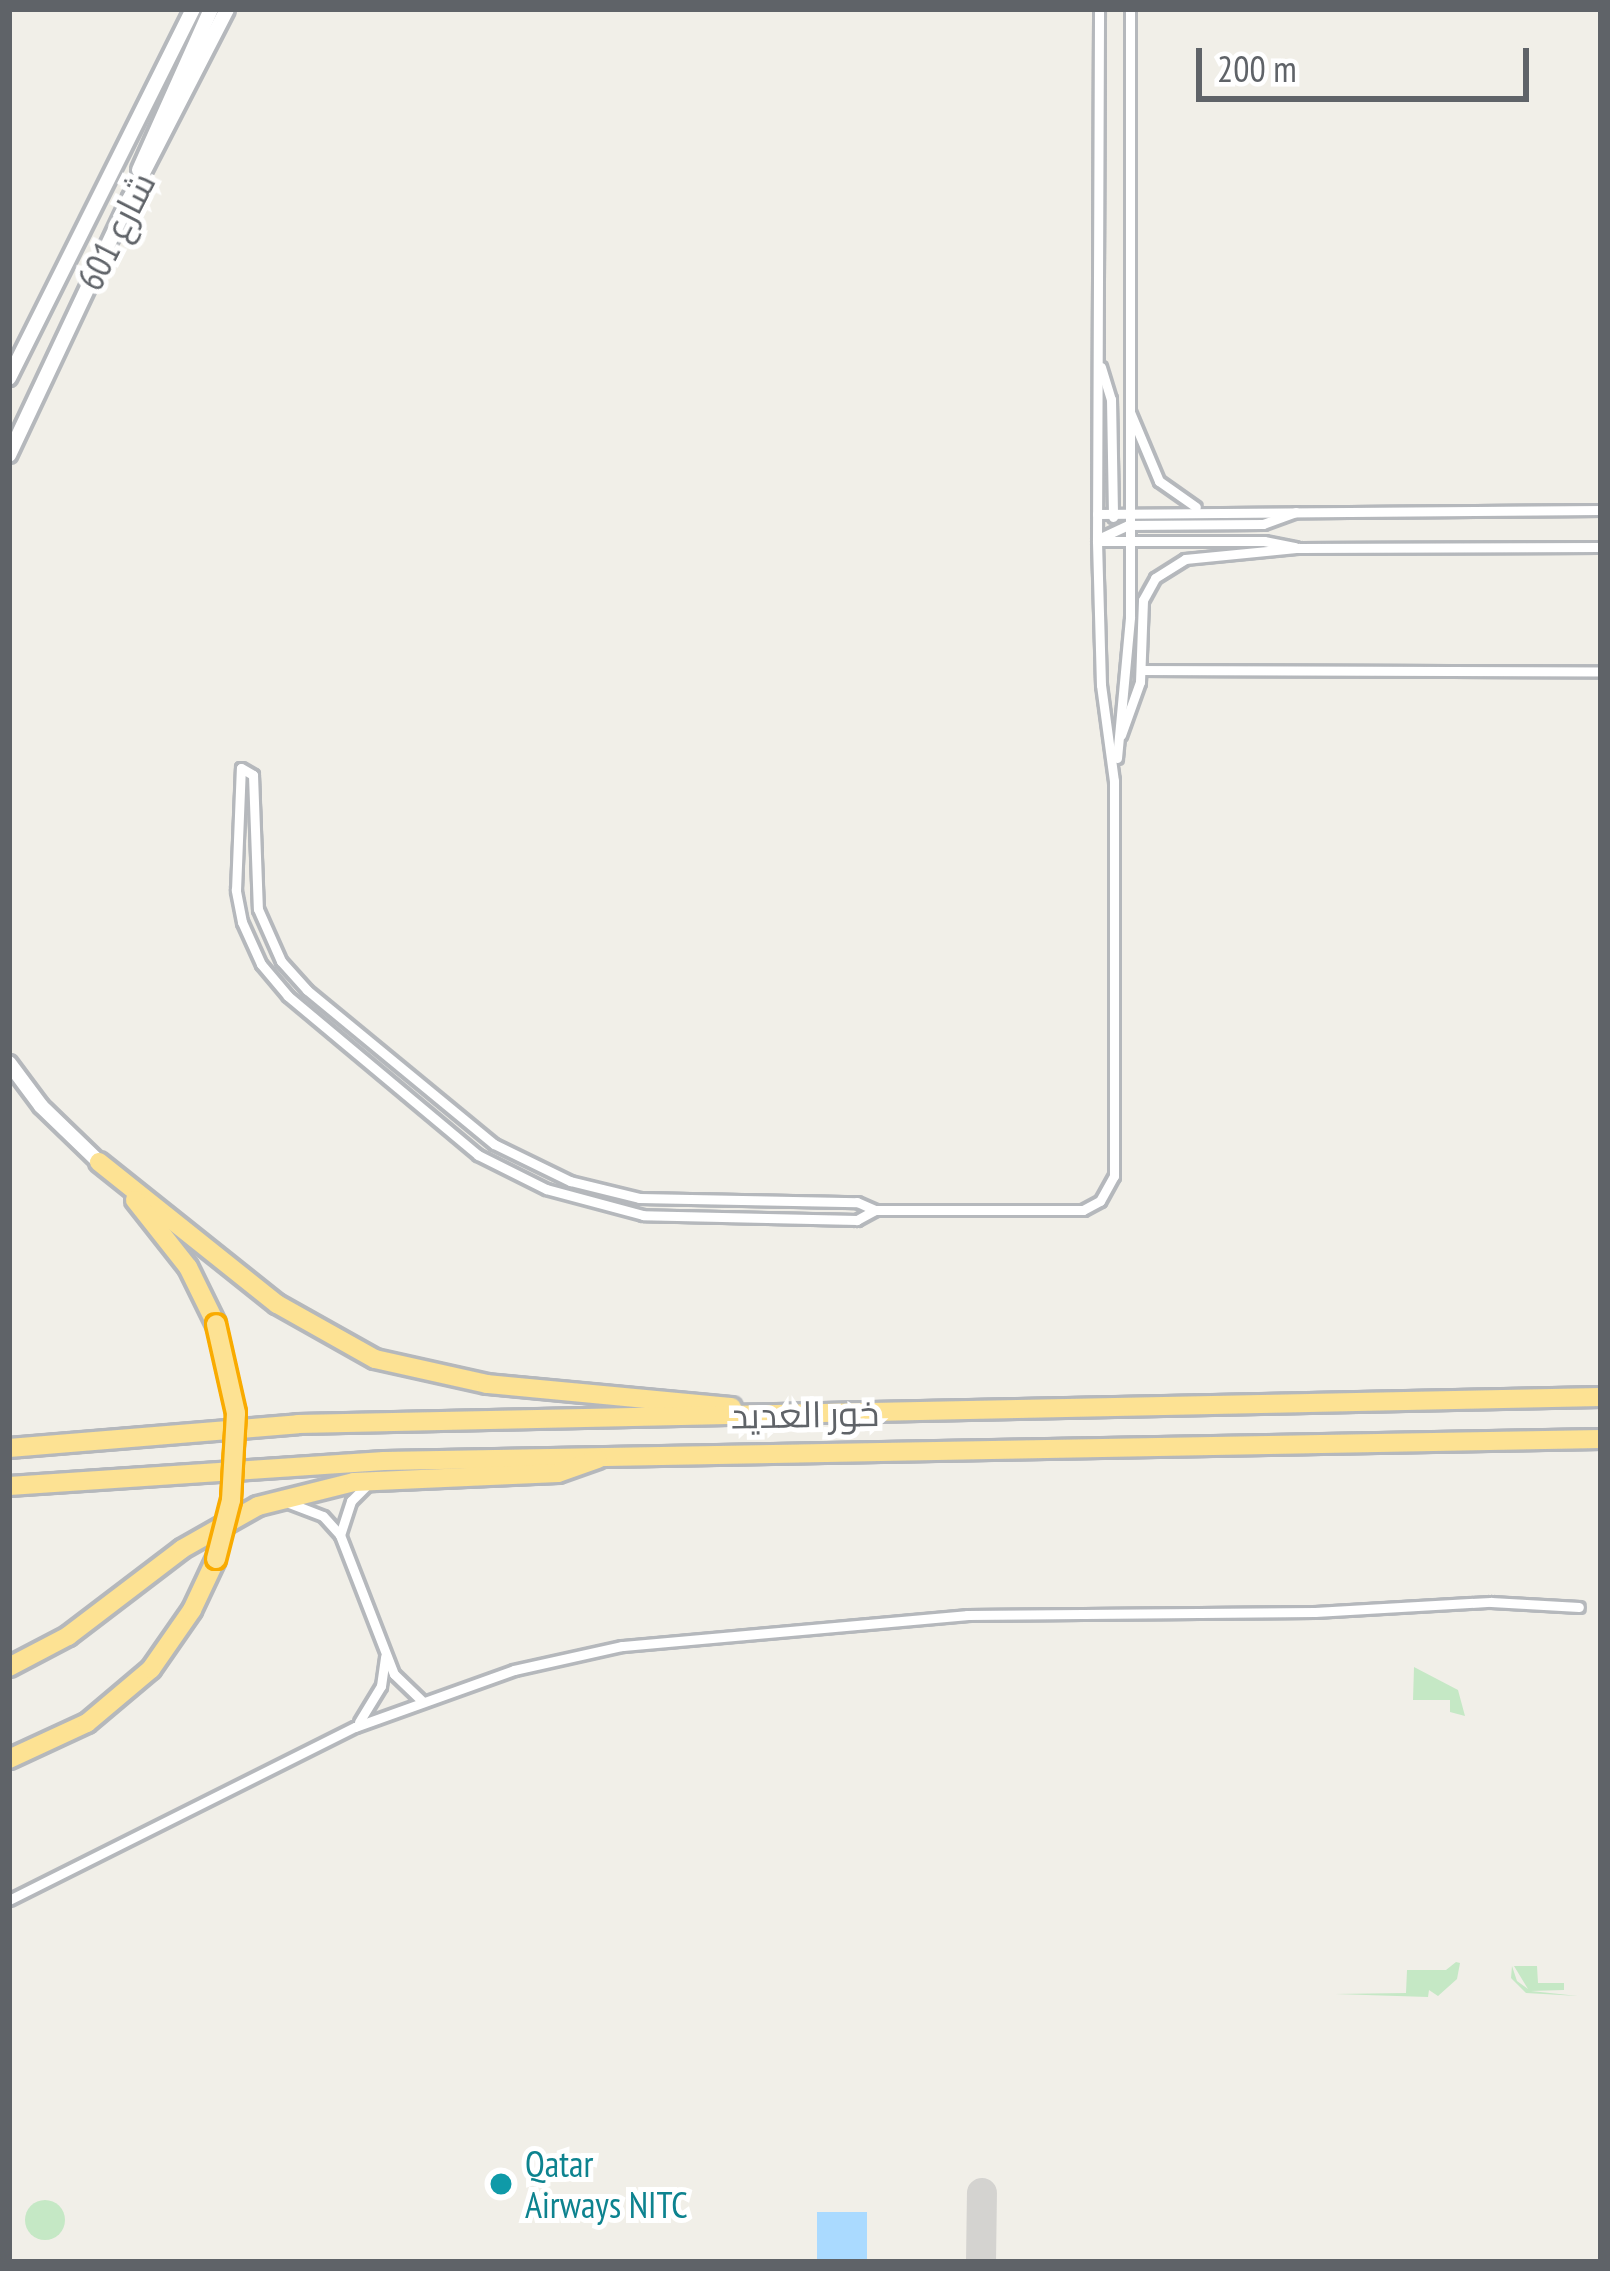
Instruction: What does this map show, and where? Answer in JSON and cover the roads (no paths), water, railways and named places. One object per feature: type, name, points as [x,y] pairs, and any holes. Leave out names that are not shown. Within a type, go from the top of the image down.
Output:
[{"type":"highway","points":[[9,1759],[87,1723],[151,1669],[192,1610],[216,1558],[231,1499],[236,1413],[217,1324],[167,1238],[99,1162]]},
{"type":"highway","points":[[99,1162],[277,1304],[376,1359],[488,1384],[699,1402],[784,1415]]},
{"type":"highway","name":"خور العديد","points":[[9,1448],[298,1424],[1601,1397]]},
{"type":"highway","name":"خور العديد","points":[[9,1486],[278,1465],[1601,1439]]},
{"type":"highway","points":[[9,1667],[68,1636],[204,1534],[278,1499],[332,1485],[558,1473],[607,1456]]},
{"type":"main road","name":"شارع 601","points":[[9,378],[193,9]]},
{"type":"main road","points":[[130,198],[159,118],[211,9]]},
{"type":"main road","name":"شارع 601","points":[[9,455],[130,198],[227,9]]},
{"type":"main road","points":[[13,1070],[99,1162]]},
{"type":"street","points":[[1099,9],[1097,541],[1100,685],[1114,781]]},
{"type":"street","points":[[875,1210],[857,1220],[643,1215],[546,1189],[478,1155],[288,996],[261,964],[242,922],[236,890],[238,771],[245,767],[252,771],[255,890],[264,927],[281,962],[307,990],[494,1144],[570,1181],[639,1198],[857,1202],[875,1210],[1074,1210],[1092,1206],[1107,1194],[1114,1166],[1114,781],[1130,617],[1130,9]]},
{"type":"street","points":[[1098,363],[1111,399],[1115,528],[1129,541]]},
{"type":"street","points":[[1129,410],[1159,482],[1175,497],[1207,509]]},
{"type":"street","points":[[1097,514],[1207,509],[1601,510]]},
{"type":"street","points":[[1097,541],[1128,525],[1263,524],[1301,509]]},
{"type":"street","points":[[1097,541],[1264,541],[1298,548]]},
{"type":"street","points":[[1118,740],[1142,670],[1140,612],[1148,588],[1164,570],[1197,556],[1298,548],[1601,547]]},
{"type":"street","points":[[1142,670],[1601,672]]},
{"type":"street","points":[[340,1535],[351,1501],[371,1482]]},
{"type":"street","points":[[278,1499],[322,1516],[340,1535],[399,1682],[422,1700]]},
{"type":"street","points":[[9,1900],[355,1727],[514,1670],[622,1646],[967,1615],[1315,1612],[1441,1603],[1580,1607]]},
{"type":"street","points":[[355,1727],[381,1686],[385,1651]]},
{"type":"water","points":[[817,2212],[867,2212],[867,2262],[817,2262]]},
{"type":"place","name":"Qatar Airways NITC","points":[[501,2184]]}]
